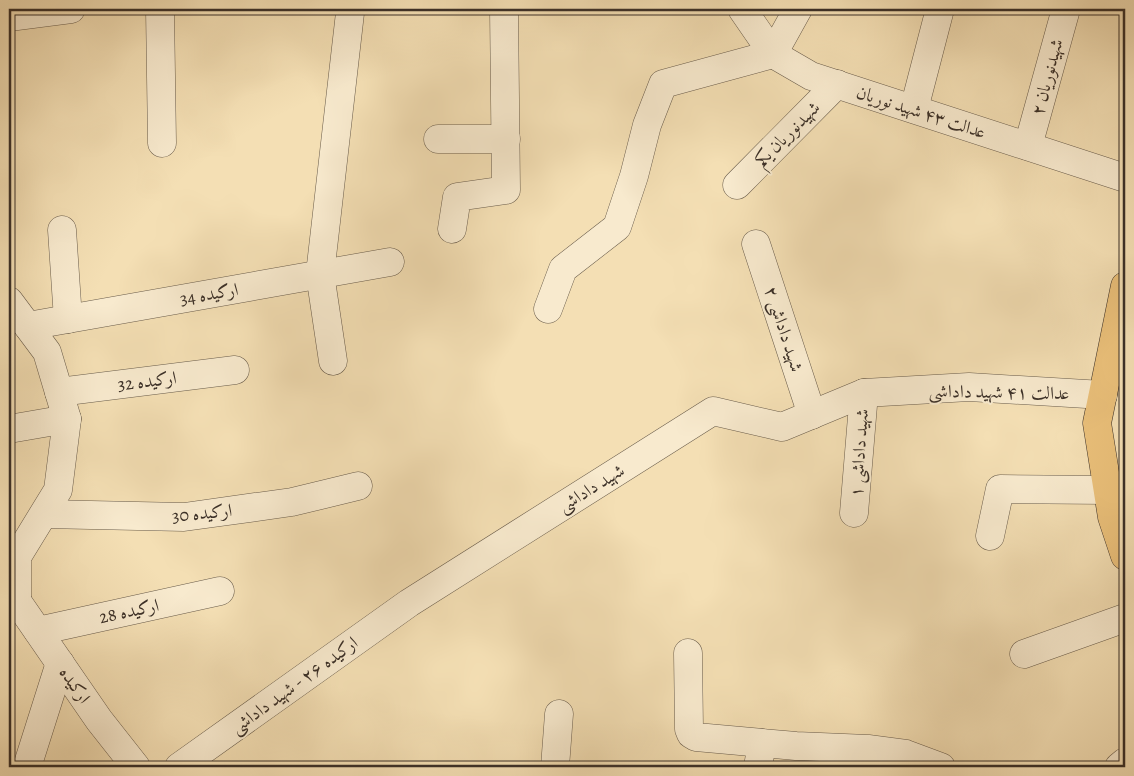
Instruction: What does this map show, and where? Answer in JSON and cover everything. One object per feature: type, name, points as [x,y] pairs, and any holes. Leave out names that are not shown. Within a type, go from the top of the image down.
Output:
[{"type":"main road","points":[[1125,286],[1117,366],[1103,395],[1097,423],[1112,517],[1125,556]]},
{"type":"street","points":[[9,17],[71,9]]},
{"type":"street","points":[[160,9],[162,143]]},
{"type":"street","points":[[452,229],[457,197],[506,190],[504,9]]},
{"type":"street","name":"عدالت ۴۳ شهید نوریان","points":[[742,9],[774,54],[811,76],[1125,178]]},
{"type":"street","points":[[548,309],[563,269],[616,227],[634,176],[647,125],[663,84],[774,54],[798,9]]},
{"type":"street","points":[[914,109],[940,9]]},
{"type":"street","name":"شهیدنوریان ۲","points":[[1028,146],[1066,9]]},
{"type":"street","points":[[333,361],[320,274],[350,13]]},
{"type":"street","name":"شهیدنوریان یکم","points":[[737,184],[837,84]]},
{"type":"street","points":[[438,139],[506,139]]},
{"type":"street","points":[[62,230],[68,319]]},
{"type":"street","name":"شهید داداشی ۲","points":[[756,244],[812,415]]},
{"type":"street","name":"ارکیده 34","points":[[28,326],[390,262]]},
{"type":"street","points":[[9,300],[47,352],[66,418],[58,490],[17,557],[13,601]]},
{"type":"street","name":"ارکیده 32","points":[[59,392],[235,370]]},
{"type":"street","name":"عدالت ۴۱ شهید داداشی","points":[[782,427],[864,394],[969,387],[1103,395]]},
{"type":"street","name":"شهید داداشی ۱","points":[[854,513],[864,394]]},
{"type":"street","name":"شهید داداشی","points":[[409,603],[713,411],[782,427]]},
{"type":"street","points":[[9,429],[66,418]]},
{"type":"street","name":"ارکیده 30","points":[[44,514],[184,517],[292,502],[358,486]]},
{"type":"street","points":[[990,536],[1000,488],[1108,490]]},
{"type":"street","name":"ارکیده 28","points":[[38,631],[220,591]]},
{"type":"street","name":"ارکیده","points":[[13,601],[38,631],[99,720],[136,767]]},
{"type":"street","name":"ارکیده ۲۶ - شهید داداشی","points":[[179,767],[409,603]]},
{"type":"street","points":[[1024,654],[1125,618]]},
{"type":"street","points":[[688,653],[689,729],[691,734],[696,737],[760,755],[796,746],[868,749],[906,754],[941,767]]},
{"type":"street","points":[[22,761],[60,664]]},
{"type":"street","points":[[555,767],[559,714]]},
{"type":"street","points":[[1119,767],[1125,762]]}]
